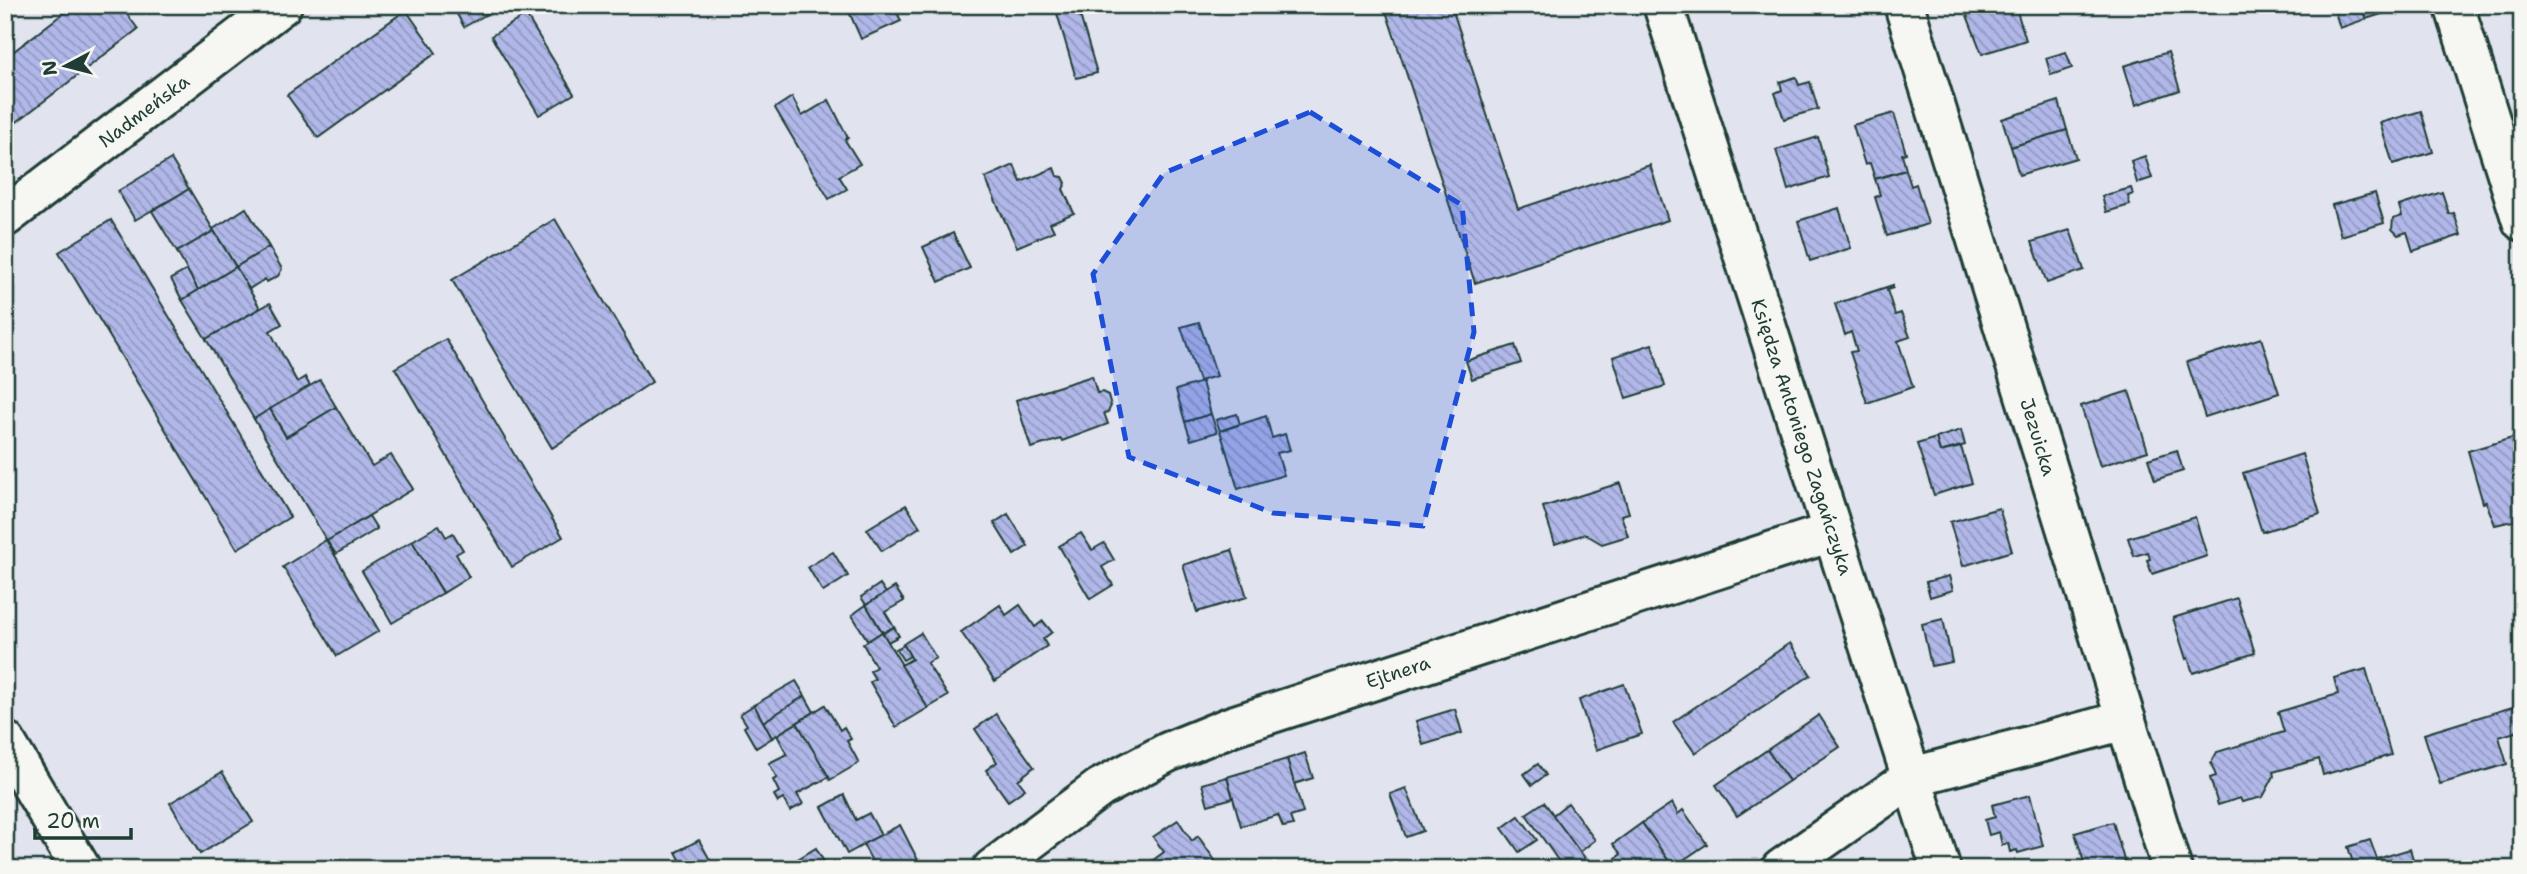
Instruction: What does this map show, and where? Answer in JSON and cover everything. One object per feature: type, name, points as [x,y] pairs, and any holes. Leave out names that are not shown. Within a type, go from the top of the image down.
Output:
[{"type":"street","name":"Nadmeńska","points":[[5,217],[282,5]]},
{"type":"street","name":"Księdza Antoniego Zagańczyka","points":[[1663,5],[1941,869]]},
{"type":"street","name":"Jezuicka","points":[[1904,5],[2172,869]]},
{"type":"street","points":[[2454,5],[2522,221]]},
{"type":"street","name":"Ejtnera","points":[[992,869],[1100,788],[1181,747],[1245,722],[1832,532]]},
{"type":"street","points":[[1781,869],[1912,777],[2126,720]]},
{"type":"street","points":[[5,741],[81,869]]},
{"type":"highlighted area","points":[[1310,112],[1462,205],[1474,332],[1423,526],[1273,513],[1129,457],[1093,274],[1164,173]]},
{"type":"building","points":[[74,5],[120,5],[138,29],[5,131],[5,58]]},
{"type":"building","points":[[452,5],[503,5],[464,27]]},
{"type":"building","points":[[846,5],[894,5],[901,21],[861,39]]},
{"type":"building","points":[[1077,5],[1097,73],[1076,78],[1056,10]]},
{"type":"building","points":[[1384,5],[1451,5],[1518,209],[1650,165],[1668,220],[1475,283]]},
{"type":"building","points":[[1963,5],[2015,5],[2026,40],[1982,54]]},
{"type":"building","points":[[2346,5],[2361,5],[2366,19],[2340,28],[2334,9]]},
{"type":"building","points":[[2361,5],[2389,5],[2391,11],[2366,19]]},
{"type":"building","points":[[406,10],[436,53],[318,138],[287,95]]},
{"type":"building","points":[[526,15],[574,94],[539,115],[491,36]]},
{"type":"building","points":[[2066,52],[2072,68],[2051,75],[2046,58]]},
{"type":"building","points":[[2168,52],[2180,90],[2136,105],[2124,66]]},
{"type":"building","points":[[1796,77],[1799,85],[1810,82],[1818,109],[1784,119],[1775,93],[1782,90],[1780,82]]},
{"type":"building","points":[[792,97],[802,116],[829,100],[848,138],[845,140],[860,164],[839,176],[847,189],[829,199],[775,108]]},
{"type":"building","points":[[2059,101],[2067,130],[2011,147],[2002,119]]},
{"type":"building","points":[[2421,111],[2433,152],[2393,164],[2380,123]]},
{"type":"building","points":[[1894,113],[1906,153],[1902,154],[1906,170],[1875,179],[1870,163],[1865,165],[1853,125]]},
{"type":"building","points":[[2067,130],[2076,158],[2019,175],[2011,147]]},
{"type":"building","points":[[1818,137],[1829,177],[1788,190],[1776,150]]},
{"type":"building","points":[[2145,156],[2152,178],[2137,183],[2131,161]]},
{"type":"building","points":[[171,159],[189,189],[135,220],[118,191]]},
{"type":"building","points":[[1014,165],[1021,182],[1054,168],[1057,176],[1063,177],[1066,183],[1063,189],[1074,213],[1050,223],[1054,231],[1017,247],[985,178]]},
{"type":"building","points":[[1906,170],[1911,186],[1916,184],[1928,224],[1887,236],[1875,197],[1880,195],[1875,179]]},
{"type":"building","points":[[2131,188],[2133,194],[2128,196],[2130,205],[2106,212],[2102,196]]},
{"type":"building","points":[[189,189],[214,231],[177,252],[152,211]]},
{"type":"building","points":[[2442,192],[2449,214],[2454,213],[2461,235],[2413,251],[2407,232],[2398,235],[2392,229],[2393,219],[2402,216],[2399,206]]},
{"type":"building","points":[[2375,193],[2384,223],[2341,236],[2332,205]]},
{"type":"building","points":[[246,208],[269,247],[236,267],[213,229]]},
{"type":"building","points":[[1839,208],[1851,248],[1810,261],[1798,221]]},
{"type":"building","points":[[555,219],[652,382],[552,448],[452,280]]},
{"type":"building","points":[[111,220],[290,517],[237,549],[59,252]]},
{"type":"building","points":[[2070,230],[2084,270],[2047,283],[2032,242]]},
{"type":"building","points":[[214,231],[236,267],[198,290],[177,252]]},
{"type":"building","points":[[953,233],[970,268],[939,282],[923,247]]},
{"type":"building","points":[[269,247],[282,269],[278,276],[267,282],[265,279],[249,289],[236,267]]},
{"type":"building","points":[[236,267],[260,308],[206,339],[182,300]]},
{"type":"building","points":[[187,270],[198,290],[182,300],[171,279]]},
{"type":"building","points":[[1893,285],[1893,288],[1887,290],[1895,315],[1901,313],[1910,337],[1898,341],[1913,387],[1867,403],[1850,352],[1857,351],[1851,332],[1845,335],[1835,304]]},
{"type":"building","points":[[270,303],[282,324],[270,331],[297,382],[305,377],[310,386],[254,419],[206,339]]},
{"type":"building","points":[[1199,322],[1217,376],[1199,381],[1181,327]]},
{"type":"building","points":[[2261,338],[2279,393],[2205,417],[2187,362]]},
{"type":"building","points":[[446,339],[563,537],[512,567],[395,368]]},
{"type":"building","points":[[1652,344],[1665,386],[1626,398],[1613,357]]},
{"type":"building","points":[[1515,345],[1521,363],[1472,379],[1466,361]]},
{"type":"building","points":[[1092,376],[1097,393],[1108,395],[1111,406],[1108,412],[1104,413],[1108,424],[1062,441],[1061,439],[1031,448],[1016,400]]},
{"type":"building","points":[[320,380],[336,407],[286,437],[270,409]]},
{"type":"building","points":[[1202,382],[1211,414],[1185,422],[1176,390]]},
{"type":"building","points":[[2129,391],[2148,451],[2100,466],[2081,406]]},
{"type":"building","points":[[336,407],[372,466],[391,455],[413,489],[327,541],[254,419],[270,409],[286,437]]},
{"type":"building","points":[[1211,414],[1217,432],[1191,440],[1185,422]]},
{"type":"building","points":[[1237,414],[1240,424],[1220,431],[1216,420]]},
{"type":"building","points":[[1266,416],[1272,438],[1285,434],[1290,450],[1277,453],[1284,475],[1238,489],[1220,431]]},
{"type":"building","points":[[1961,430],[1965,445],[1940,452],[1936,438]]},
{"type":"building","points":[[2519,436],[2522,445],[2522,519],[2495,525],[2486,502],[2483,503],[2468,451]]},
{"type":"building","points":[[1936,438],[1940,452],[1961,447],[1972,483],[1934,495],[1917,444]]},
{"type":"building","points":[[2177,450],[2183,471],[2155,480],[2148,459]]},
{"type":"building","points":[[2302,454],[2320,514],[2262,532],[2243,473]]},
{"type":"building","points":[[1620,483],[1629,513],[1621,515],[1628,536],[1602,544],[1585,534],[1555,544],[1543,507]]},
{"type":"building","points":[[906,505],[920,527],[882,551],[867,529]]},
{"type":"building","points":[[1999,508],[2012,551],[1963,566],[1950,522]]},
{"type":"building","points":[[1008,514],[1028,546],[1014,555],[994,523]]},
{"type":"building","points":[[369,516],[377,529],[336,554],[327,541]]},
{"type":"building","points":[[2195,517],[2207,556],[2152,574],[2147,560],[2150,559],[2148,552],[2134,556],[2128,538]]},
{"type":"building","points":[[439,525],[446,537],[453,533],[463,550],[456,554],[469,577],[443,593],[412,541]]},
{"type":"building","points":[[1081,533],[1092,550],[1104,543],[1114,560],[1102,567],[1113,585],[1090,599],[1059,546]]},
{"type":"building","points":[[326,540],[379,631],[337,656],[283,567]]},
{"type":"building","points":[[412,541],[443,593],[392,623],[362,571]]},
{"type":"building","points":[[1232,550],[1247,597],[1197,612],[1183,565]]},
{"type":"building","points":[[833,552],[848,576],[823,592],[808,567]]},
{"type":"building","points":[[1949,576],[1953,590],[1930,597],[1926,582]]},
{"type":"building","points":[[880,584],[886,593],[866,605],[861,597]]},
{"type":"building","points":[[895,587],[904,601],[885,612],[894,627],[883,633],[866,605]]},
{"type":"building","points":[[2237,598],[2255,653],[2193,673],[2173,618]]},
{"type":"building","points":[[866,605],[882,632],[868,641],[852,615]]},
{"type":"building","points":[[1000,605],[1006,615],[1020,605],[1035,627],[1043,621],[1052,632],[1043,639],[1047,646],[995,681],[961,632]]},
{"type":"building","points":[[1943,619],[1952,662],[1931,666],[1922,624]]},
{"type":"building","points":[[894,627],[899,636],[888,642],[883,633]]},
{"type":"building","points":[[882,632],[928,708],[896,727],[870,682],[875,679],[870,671],[876,667],[863,644]]},
{"type":"building","points":[[921,633],[936,658],[927,663],[948,696],[928,708],[901,665],[912,659],[903,644]]},
{"type":"building","points":[[1790,643],[1811,675],[1695,753],[1673,722]]},
{"type":"building","points":[[904,645],[910,656],[903,660],[896,649]]},
{"type":"building","points":[[2366,669],[2391,755],[2323,775],[2319,759],[2273,772],[2274,776],[2263,797],[2242,802],[2240,798],[2218,805],[2210,778],[2216,776],[2211,763],[2217,752],[2284,732],[2278,712],[2338,694],[2334,678]]},
{"type":"building","points":[[796,681],[805,696],[763,722],[754,705]]},
{"type":"building","points":[[1624,684],[1642,734],[1596,750],[1579,700]]},
{"type":"building","points":[[805,696],[814,712],[772,738],[763,722]]},
{"type":"building","points":[[2522,704],[2522,730],[2499,737],[2507,764],[2440,784],[2424,734]]},
{"type":"building","points":[[754,705],[772,738],[756,748],[740,714]]},
{"type":"building","points":[[825,705],[840,730],[844,727],[851,739],[847,741],[859,763],[830,780],[797,723]]},
{"type":"building","points":[[1455,709],[1462,733],[1423,745],[1416,721]]},
{"type":"building","points":[[996,714],[1034,767],[1018,780],[1025,789],[1008,801],[986,770],[997,762],[975,729]]},
{"type":"building","points":[[1819,715],[1840,747],[1789,781],[1767,750]]},
{"type":"building","points":[[797,723],[829,777],[797,794],[803,804],[790,811],[783,799],[778,802],[774,795],[779,792],[773,780],[777,778],[769,763],[787,754],[777,735]]},
{"type":"building","points":[[1767,750],[1789,781],[1737,816],[1716,785]]},
{"type":"building","points":[[1305,753],[1313,778],[1294,784],[1287,759]]},
{"type":"building","points":[[1287,759],[1303,813],[1290,817],[1293,825],[1283,827],[1278,815],[1241,826],[1227,777]]},
{"type":"building","points":[[1538,764],[1546,775],[1532,785],[1524,774]]},
{"type":"building","points":[[222,772],[253,822],[200,854],[170,803]]},
{"type":"building","points":[[1227,777],[1233,798],[1208,805],[1202,784]]},
{"type":"building","points":[[1406,788],[1423,831],[1406,837],[1390,794]]},
{"type":"building","points":[[844,795],[856,820],[869,813],[881,835],[847,854],[822,807]]},
{"type":"building","points":[[2030,795],[2043,846],[2018,853],[2017,850],[2010,852],[2008,843],[2002,845],[1999,832],[1989,835],[1985,820],[1995,817],[1992,805]]},
{"type":"building","points":[[1544,802],[1585,858],[1569,869],[1564,869],[1526,814]]},
{"type":"building","points":[[1568,803],[1595,840],[1580,852],[1553,815]]},
{"type":"building","points":[[1672,803],[1678,814],[1683,810],[1707,844],[1673,867],[1642,823]]},
{"type":"building","points":[[1519,816],[1537,840],[1519,852],[1502,828]]},
{"type":"building","points":[[1178,820],[1192,841],[1198,836],[1221,869],[1141,869],[1164,852],[1153,837]]},
{"type":"building","points":[[2113,822],[2126,867],[2086,869],[2075,833]]},
{"type":"building","points":[[1642,823],[1673,867],[1671,869],[1623,869],[1616,858],[1621,854],[1613,844]]},
{"type":"building","points":[[900,825],[919,862],[905,869],[876,869],[863,844]]},
{"type":"building","points":[[699,840],[715,869],[685,869],[676,852]]},
{"type":"building","points":[[2370,840],[2377,859],[2410,849],[2416,869],[2355,869],[2348,847]]},
{"type":"building","points":[[816,848],[828,869],[783,869],[783,868]]},
{"type":"building","points":[[1864,859],[1870,869],[1849,869]]}]
